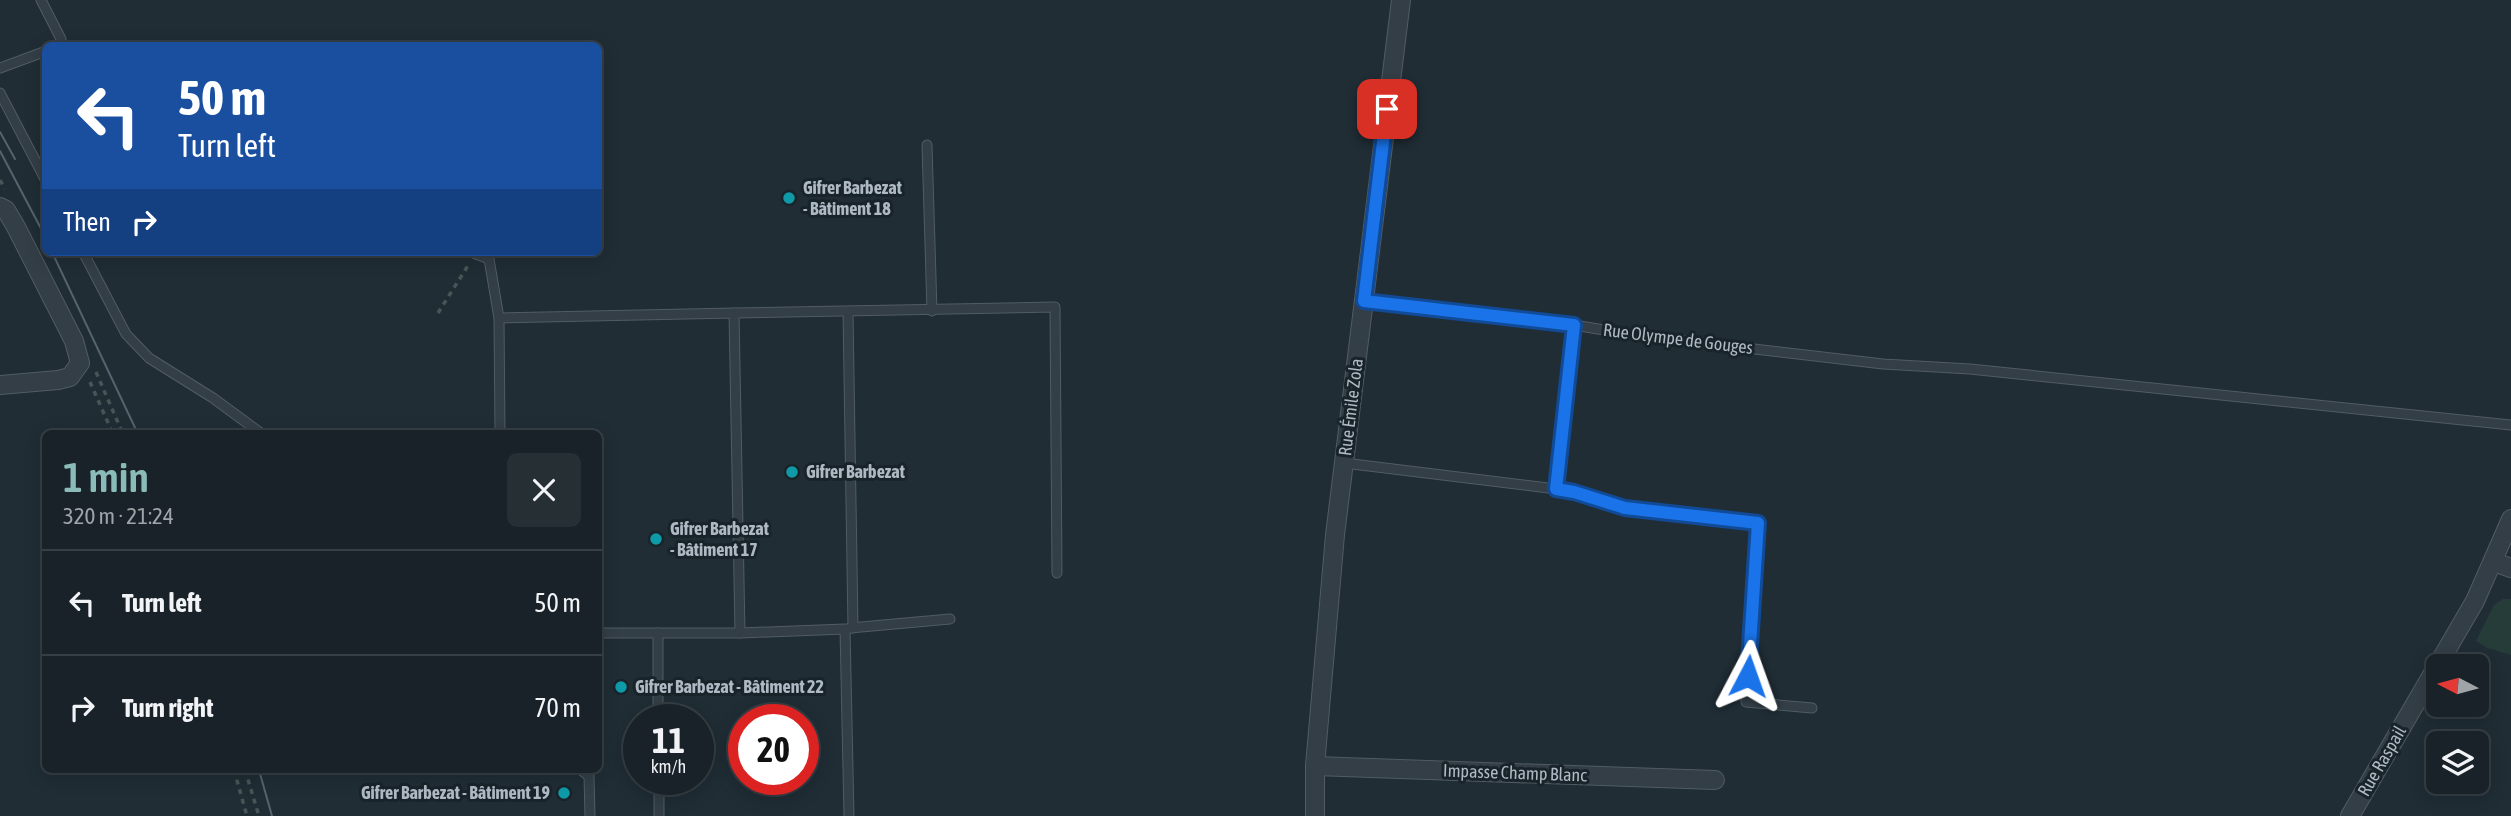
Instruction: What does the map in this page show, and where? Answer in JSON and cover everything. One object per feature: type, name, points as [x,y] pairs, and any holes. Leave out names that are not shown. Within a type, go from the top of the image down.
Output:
[{"type":"street","name":"Rue Émile Zola","points":[[1315,816],[1315,766],[1335,534],[1401,0]]},
{"type":"street","points":[[0,385],[70,377],[80,363],[74,341],[4,202]]},
{"type":"street","name":"Rue Raspail","points":[[2350,816],[2475,601],[2502,565],[2511,519]]},
{"type":"street","name":"Impasse Champ Blanc","points":[[1315,766],[1716,780]]},
{"type":"lane","points":[[41,0],[61,42]]},
{"type":"lane","points":[[0,68],[42,52]]},
{"type":"lane","points":[[0,93],[42,173]]},
{"type":"lane","points":[[927,145],[932,311]]},
{"type":"lane","points":[[85,256],[126,334],[149,358],[213,398],[257,430]]},
{"type":"lane","points":[[482,256],[489,259],[499,318],[500,430]]},
{"type":"lane","name":"Rue Olympe de Gouges","points":[[1364,301],[1883,364],[1970,369],[2511,425]]},
{"type":"lane","points":[[499,318],[1055,307],[1057,573]]},
{"type":"lane","points":[[848,312],[849,816]]},
{"type":"lane","points":[[734,313],[740,633]]},
{"type":"lane","points":[[1556,489],[1574,325]]},
{"type":"lane","points":[[1344,463],[1556,489],[1625,508],[1758,523],[1746,702],[1812,708]]},
{"type":"lane","points":[[602,633],[740,633],[849,628],[950,619]]},
{"type":"lane","points":[[658,633],[658,704]]},
{"type":"lane","points":[[585,773],[589,776],[590,816]]},
{"type":"lane","points":[[659,795],[659,816]]},
{"type":"path","points":[[0,180],[4,202]]},
{"type":"path","points":[[438,313],[472,256]]},
{"type":"path","points":[[80,363],[111,430]]},
{"type":"path","points":[[97,373],[121,430]]},
{"type":"path","points":[[235,773],[247,816]]},
{"type":"path","points":[[246,773],[259,816]]},
{"type":"green space","points":[[2503,599],[2511,599],[2511,655],[2487,648],[2476,641],[2494,605]]},
{"type":"tram line","points":[[0,132],[15,159]]},
{"type":"tram line","points":[[0,151],[42,230]]},
{"type":"tram line","points":[[54,256],[136,430]]},
{"type":"tram line","points":[[260,773],[272,816]]},
{"type":"place","name":"Gifrer Barbezat - Bâtiment 18","points":[[789,198]]},
{"type":"place","name":"Gifrer Barbezat","points":[[792,472]]},
{"type":"place","name":"Gifrer Barbezat - Bâtiment 17","points":[[656,539]]},
{"type":"place","name":"Gifrer Barbezat - Bâtiment 22","points":[[621,687]]},
{"type":"place","name":"Gifrer Barbezat - Bâtiment 19","points":[[564,793]]},
{"type":"route","points":[[1387,109],[1364,301],[1574,325],[1556,489],[1625,508],[1758,523],[1748,676]]}]
